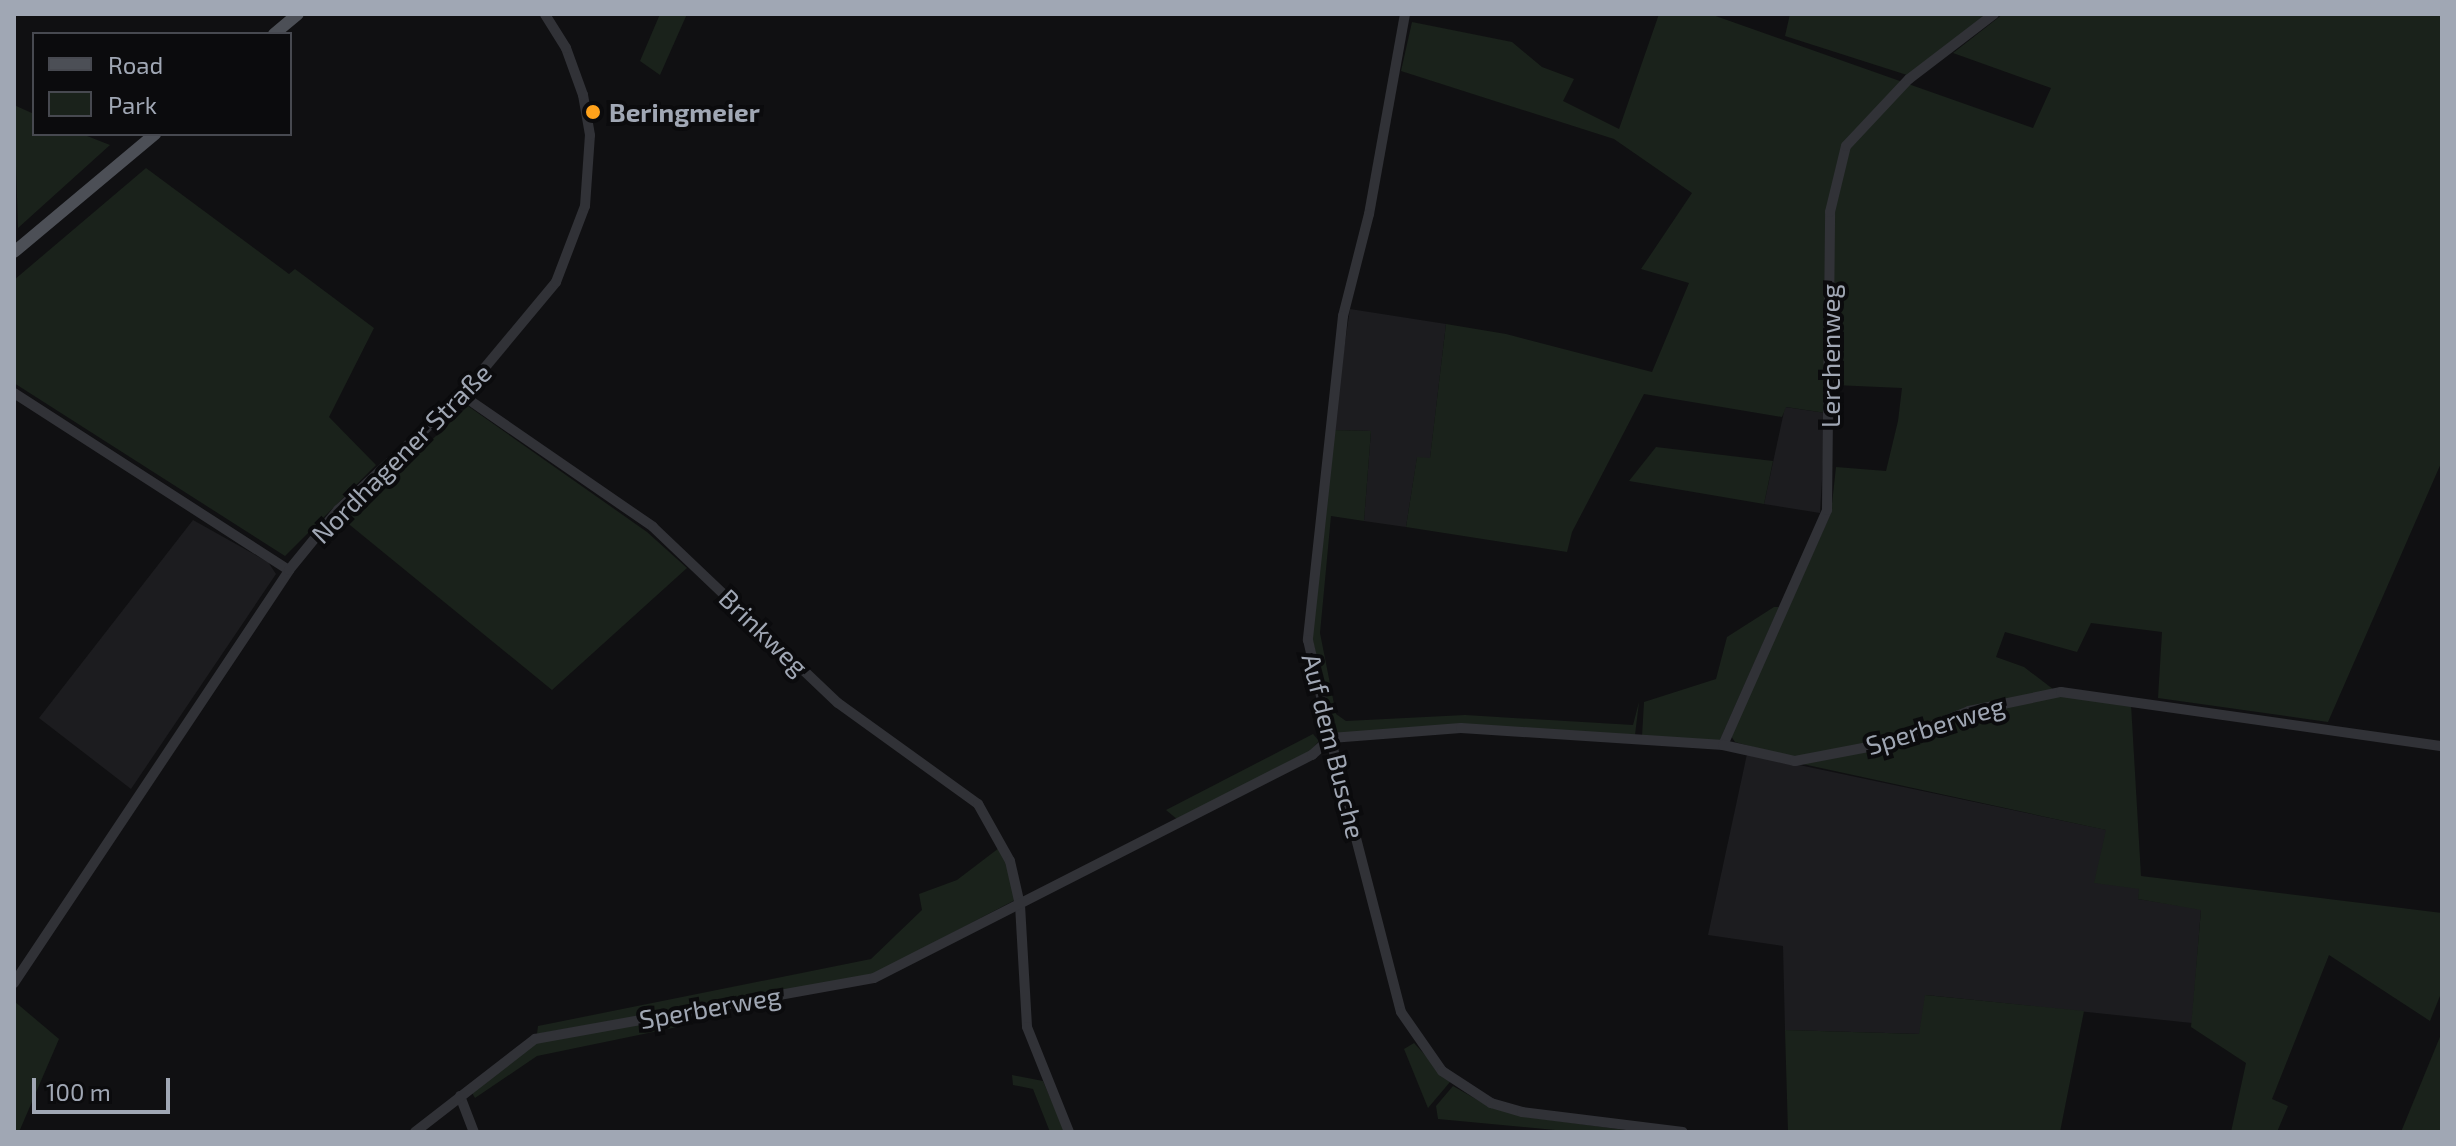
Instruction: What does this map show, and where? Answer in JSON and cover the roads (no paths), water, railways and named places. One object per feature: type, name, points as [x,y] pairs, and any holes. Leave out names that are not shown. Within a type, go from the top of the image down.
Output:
[{"type":"main road","points":[[276,32],[298,14]]},
{"type":"main road","points":[[14,252],[153,136]]},
{"type":"street","name":"Nordhagener Straße","points":[[14,983],[289,570],[338,510],[462,395],[539,308],[569,256],[585,206],[590,151],[583,95],[566,48],[545,14]]},
{"type":"street","name":"Auf dem Busche","points":[[1405,14],[1369,214],[1343,316],[1319,521],[1308,640],[1335,757],[1401,1012],[1442,1071],[1491,1103],[1522,1112],[1683,1132]]},
{"type":"street","name":"Lerchenweg","points":[[1723,745],[1827,510],[1830,212],[1846,146],[1909,79],[1994,14]]},
{"type":"street","points":[[14,393],[289,570]]},
{"type":"street","name":"Brinkweg","points":[[462,395],[653,527],[838,703],[978,804],[1010,861],[1020,905],[1027,1027],[1069,1132]]},
{"type":"street","name":"Sperberweg","points":[[1331,738],[1461,728],[1723,745],[1795,761],[1889,743],[1969,711],[2061,692],[2442,746]]},
{"type":"street","points":[[1020,905],[1312,755],[1331,738]]},
{"type":"street","points":[[1312,755],[1335,757]]},
{"type":"street","name":"Sperberweg","points":[[415,1132],[535,1039],[874,978],[1000,910],[1020,905]]},
{"type":"street","points":[[460,1096],[474,1132]]},
{"type":"place","name":"Beringmeier","points":[[593,112]]}]
